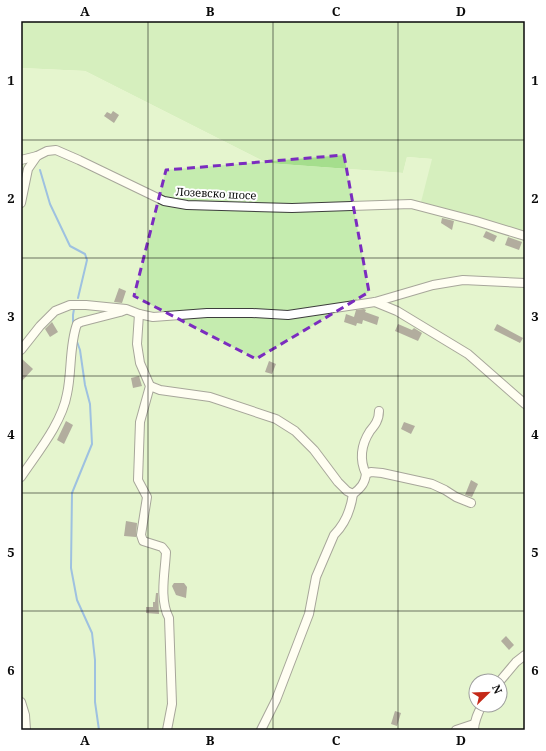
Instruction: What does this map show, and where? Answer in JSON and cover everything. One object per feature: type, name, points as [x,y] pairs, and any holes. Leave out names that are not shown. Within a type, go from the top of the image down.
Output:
[{"type":"street","name":"Лозевско шосе","points":[[21,160],[37,156],[47,150],[56,150],[164,201],[187,205],[292,208],[410,204],[476,221],[525,236]]},
{"type":"street","points":[[21,203],[28,169],[37,156]]},
{"type":"street","points":[[21,350],[40,326],[55,311],[70,305],[126,309],[153,317],[206,313],[288,315],[375,302],[433,286],[463,280],[525,283]]},
{"type":"street","points":[[375,302],[397,311],[468,354],[525,404]]},
{"type":"street","points":[[21,477],[62,413],[67,396],[74,332],[77,324],[126,309]]},
{"type":"street","points":[[139,314],[137,344],[140,363],[150,386],[140,422],[138,480],[147,497],[141,535],[143,542],[162,548],[166,552],[164,591],[167,613],[170,618],[172,704],[167,730]]},
{"type":"street","points":[[150,386],[160,390],[210,397],[276,419],[295,430],[314,450],[338,482],[347,491],[353,494]]},
{"type":"street","points":[[261,730],[276,700],[309,614],[316,577],[334,535],[339,530],[351,506],[353,494],[359,490],[365,481],[366,474],[362,466],[361,451],[366,437],[379,418],[379,411]]},
{"type":"street","points":[[366,474],[371,472],[382,473],[432,484],[471,503]]},
{"type":"street","points":[[507,673],[516,662],[525,655]]},
{"type":"street","points":[[21,702],[25,715],[26,730]]},
{"type":"street","points":[[456,730],[474,727],[478,713]]},
{"type":"highlighted area","points":[[344,155],[369,292],[256,359],[134,296],[166,170]]},
{"type":"green space","points":[[21,21],[525,21],[525,236],[420,206],[432,159],[407,157],[403,173],[267,163],[85,71],[21,68]]},
{"type":"green space","points":[[21,68],[85,71],[267,163],[403,173],[407,157],[432,159],[525,235],[525,730],[21,730]]},
{"type":"building","points":[[113,111],[119,115],[114,123],[104,116],[107,112],[111,114]]},
{"type":"building","points":[[442,218],[454,221],[452,230],[441,223]]},
{"type":"building","points":[[486,231],[497,236],[494,242],[483,237]]},
{"type":"building","points":[[508,237],[522,242],[519,250],[505,245]]},
{"type":"building","points":[[119,288],[126,291],[122,303],[114,302]]},
{"type":"building","points":[[356,310],[366,310],[365,312],[379,317],[377,325],[363,320],[362,324],[357,323],[356,326],[344,322],[346,314],[354,317]]},
{"type":"building","points":[[52,322],[58,332],[50,337],[45,329]]},
{"type":"building","points":[[398,324],[412,330],[414,328],[422,333],[418,341],[395,331]]},
{"type":"building","points":[[497,324],[523,338],[520,343],[494,330]]},
{"type":"building","points":[[21,358],[33,369],[21,382]]},
{"type":"building","points":[[269,361],[276,364],[272,374],[265,372]]},
{"type":"building","points":[[139,376],[142,386],[133,388],[131,378]]},
{"type":"building","points":[[66,421],[73,425],[64,444],[57,440]]},
{"type":"building","points":[[404,422],[415,426],[411,434],[401,429]]},
{"type":"building","points":[[471,480],[478,484],[472,497],[465,495]]},
{"type":"building","points":[[126,521],[137,523],[136,537],[124,536]]},
{"type":"building","points":[[174,583],[184,583],[187,587],[186,598],[176,595],[172,586]]},
{"type":"building","points":[[156,593],[158,593],[159,614],[146,613],[146,607],[153,607]]},
{"type":"building","points":[[506,636],[514,645],[509,650],[501,641]]},
{"type":"building","points":[[395,711],[401,713],[397,726],[391,724]]},
{"type":"waterway","points":[[40,170],[50,204],[70,246],[85,254],[87,260],[78,298]]},
{"type":"waterway","points":[[73,327],[74,309]]},
{"type":"waterway","points":[[76,339],[80,350],[85,385],[90,404],[92,444],[72,493],[71,568],[77,600],[92,633],[95,660],[95,702],[99,730]]}]
